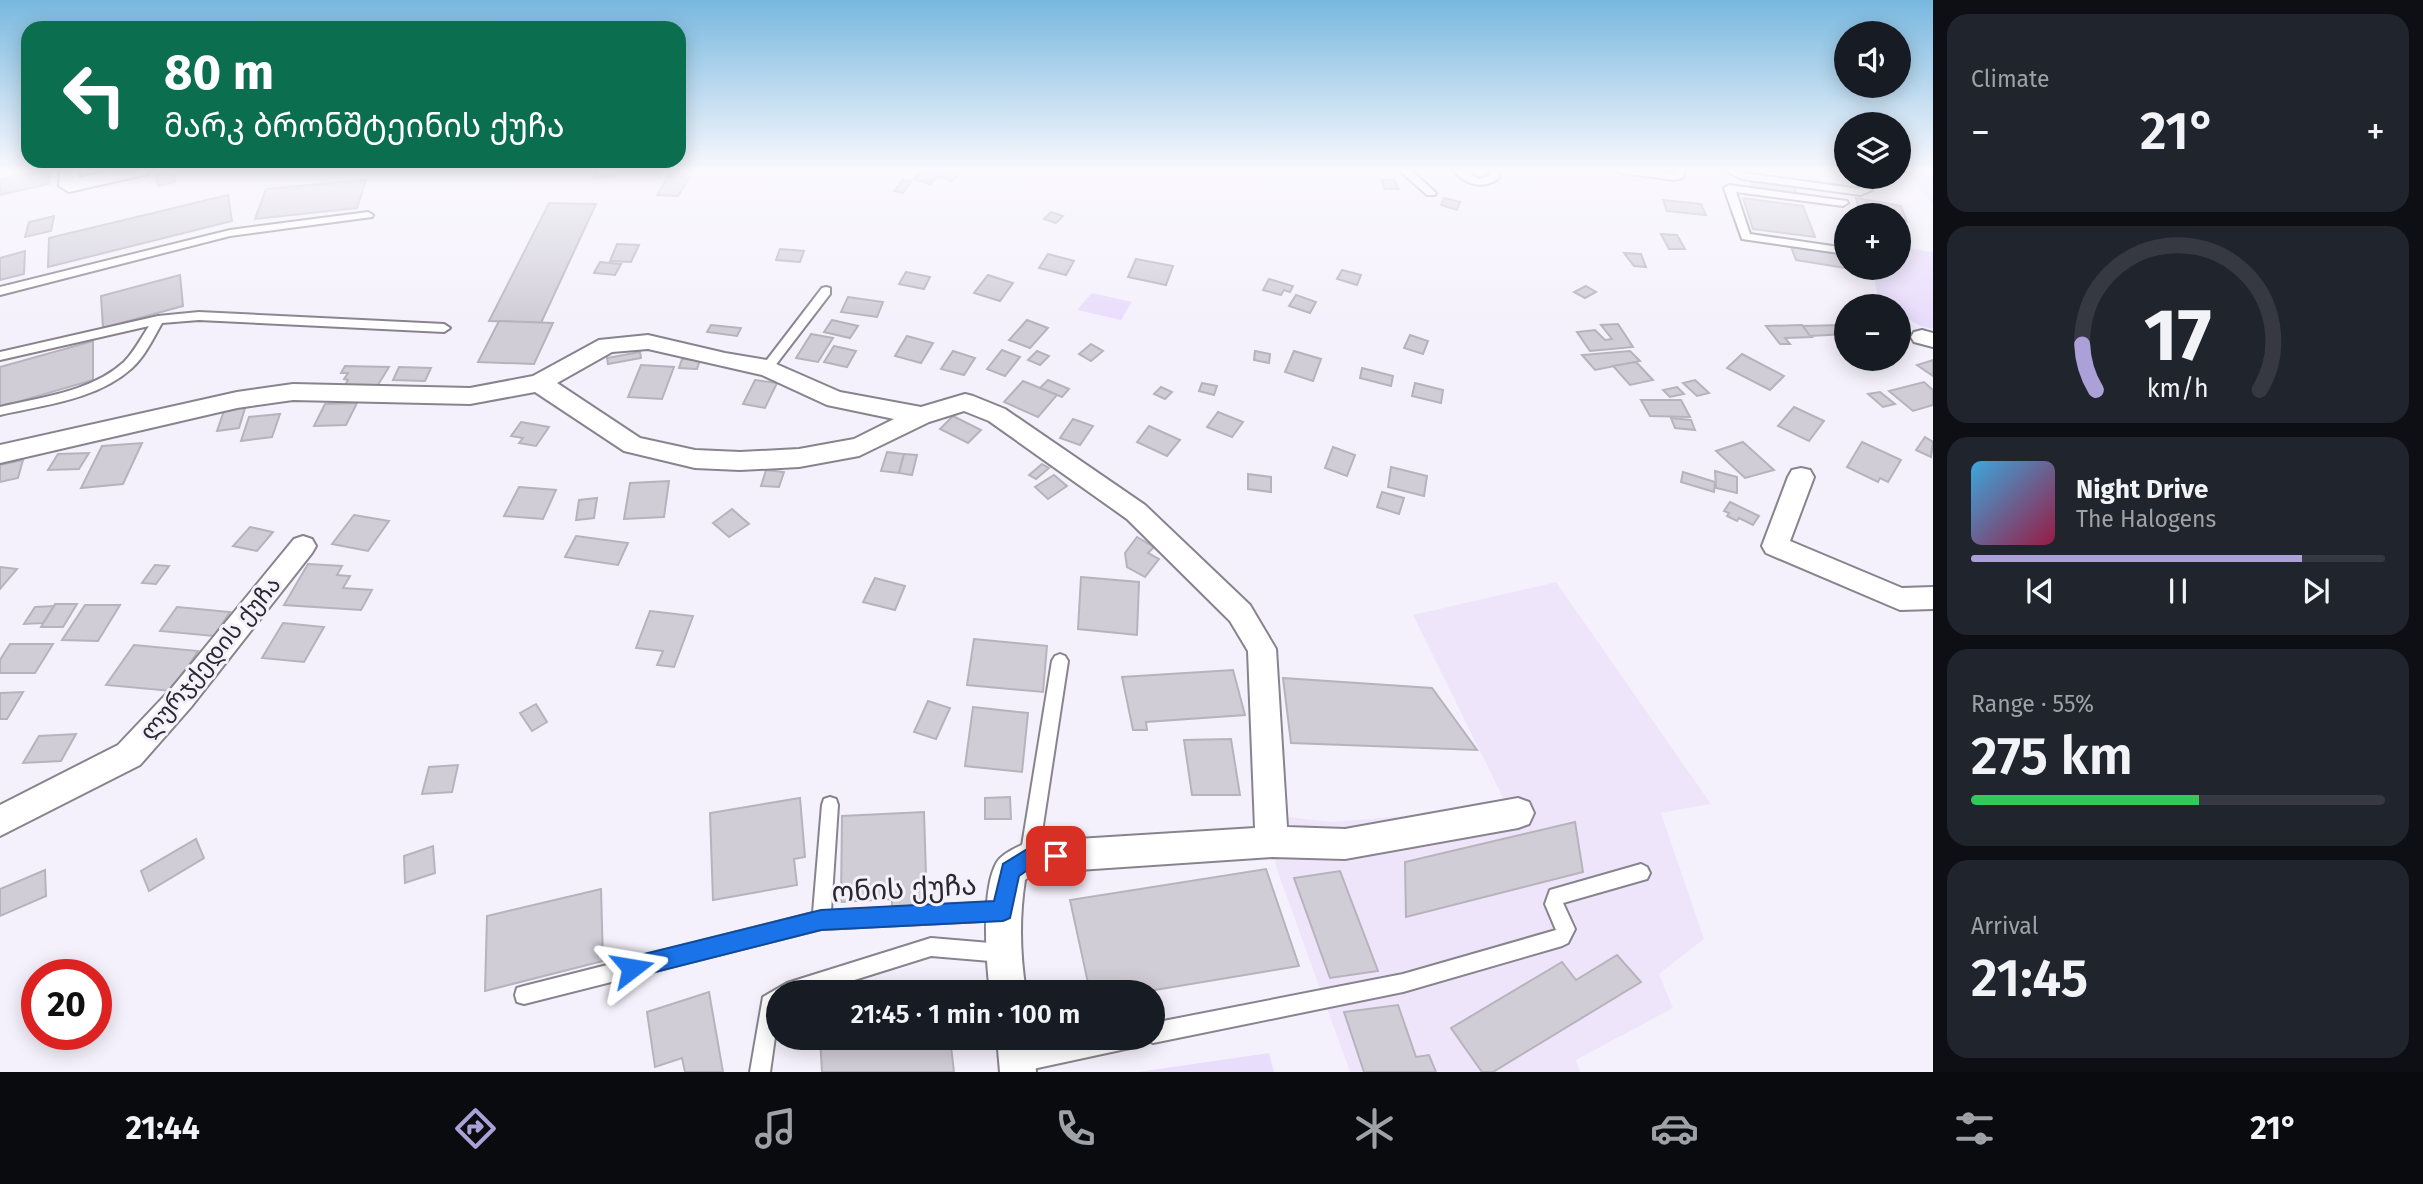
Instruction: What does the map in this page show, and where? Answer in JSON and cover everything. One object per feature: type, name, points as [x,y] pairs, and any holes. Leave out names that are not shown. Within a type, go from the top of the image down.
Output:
[{"type":"street","points":[[0,454],[248,398],[293,392],[470,396],[539,383],[607,345],[649,342],[767,368],[835,399],[921,416]]},
{"type":"street","points":[[539,383],[634,446],[695,459],[740,461],[799,458],[859,447],[921,416],[965,401],[997,415],[1136,512],[1240,613],[1262,649],[1272,842]]},
{"type":"street","points":[[1801,477],[1775,545],[1900,599],[1933,598]]},
{"type":"street","name":"ლურჯქედის ქუჩა","points":[[0,821],[129,755],[181,698],[303,546]]},
{"type":"street","points":[[1006,980],[1002,953],[1003,911],[1010,871],[1029,858],[1272,842],[1345,844],[1518,813]]},
{"type":"lane","points":[[0,291],[230,233],[329,220]]},
{"type":"lane","points":[[1740,220],[1746,237],[1834,249]]},
{"type":"lane","points":[[767,368],[826,291]]},
{"type":"lane","points":[[0,356],[158,320],[199,316],[444,328]]},
{"type":"lane","points":[[0,411],[92,387],[113,377],[141,349],[158,320]]},
{"type":"lane","points":[[1029,858],[1060,661]]},
{"type":"lane","points":[[821,920],[830,805]]},
{"type":"lane","points":[[1165,1031],[1403,983],[1562,937],[1566,929],[1554,904],[1556,896],[1641,873]]},
{"type":"lane","name":"ონის ქუჩა","points":[[524,995],[821,920],[1003,911]]},
{"type":"lane","points":[[825,980],[931,947],[1002,953]]},
{"type":"lane","points":[[760,1072],[766,1031]]},
{"type":"lane","points":[[1017,1057],[1059,1050]]},
{"type":"shaded area","points":[[1911,249],[1933,252],[1933,329],[1911,321],[1911,294],[1877,294],[1875,280],[1911,280]]},
{"type":"shaded area","points":[[1092,293],[1132,302],[1121,320],[1077,310]]},
{"type":"shaded area","points":[[1556,582],[1711,804],[1661,813],[1704,939],[1659,974],[1673,1008],[1576,1060],[1580,1072],[1350,1072],[1276,867],[1271,815],[1332,822],[1508,808],[1413,615]]},
{"type":"shaded area","points":[[1269,1053],[1274,1072],[1138,1072]]},
{"type":"building","points":[[53,220],[51,231],[25,237],[29,222]]},
{"type":"building","points":[[124,220],[232,221],[48,267],[49,238]]},
{"type":"building","points":[[540,220],[589,220],[541,323],[489,321]]},
{"type":"building","points":[[1750,220],[1808,220],[1815,237],[1753,229]]},
{"type":"building","points":[[1661,234],[1677,235],[1685,249],[1669,249]]},
{"type":"building","points":[[617,244],[639,245],[631,262],[610,261]]},
{"type":"building","points":[[1791,247],[1834,253],[1834,266],[1796,260]]},
{"type":"building","points":[[780,249],[804,251],[800,262],[776,260]]},
{"type":"building","points":[[25,251],[24,274],[0,280],[0,258]]},
{"type":"building","points":[[1624,253],[1641,254],[1646,267],[1634,266]]},
{"type":"building","points":[[1048,254],[1074,261],[1066,275],[1039,268]]},
{"type":"building","points":[[1136,259],[1173,266],[1166,285],[1128,277]]},
{"type":"building","points":[[600,262],[621,264],[615,275],[594,273]]},
{"type":"building","points":[[1342,270],[1361,275],[1357,285],[1337,279]]},
{"type":"building","points":[[906,272],[930,277],[924,289],[899,284]]},
{"type":"building","points":[[180,275],[183,306],[103,328],[101,296]]},
{"type":"building","points":[[988,275],[1013,283],[1000,301],[974,293]]},
{"type":"building","points":[[1269,279],[1293,286],[1290,292],[1284,290],[1281,295],[1263,290]]},
{"type":"building","points":[[1586,286],[1596,292],[1585,298],[1574,292]]},
{"type":"building","points":[[1296,295],[1316,302],[1310,313],[1289,306]]},
{"type":"building","points":[[848,297],[883,302],[877,317],[841,312]]},
{"type":"building","points":[[832,320],[858,326],[850,338],[824,332]]},
{"type":"building","points":[[1027,320],[1048,328],[1030,348],[1009,340]]},
{"type":"building","points":[[499,321],[553,323],[534,364],[478,362]]},
{"type":"building","points":[[1618,324],[1633,347],[1590,351],[1577,332],[1595,330],[1605,340],[1612,339],[1601,325]]},
{"type":"building","points":[[711,325],[741,328],[737,336],[707,332]]},
{"type":"building","points":[[1802,325],[1812,337],[1785,338],[1790,344],[1780,344],[1766,326]]},
{"type":"building","points":[[1834,325],[1834,335],[1810,336],[1803,326]]},
{"type":"building","points":[[811,334],[833,338],[818,362],[796,358]]},
{"type":"building","points":[[1410,335],[1428,341],[1423,354],[1404,348]]},
{"type":"building","points":[[907,336],[933,343],[921,363],[895,356]]},
{"type":"building","points":[[93,341],[93,380],[0,407],[0,367]]},
{"type":"building","points":[[1091,344],[1103,351],[1091,361],[1079,354]]},
{"type":"building","points":[[834,346],[856,351],[847,367],[824,362]]},
{"type":"building","points":[[1002,350],[1020,357],[1005,376],[987,369]]},
{"type":"building","points":[[953,351],[975,358],[964,375],[941,369]]},
{"type":"building","points":[[1037,351],[1049,356],[1040,365],[1028,360]]},
{"type":"building","points":[[1255,351],[1270,354],[1269,363],[1254,360]]},
{"type":"building","points":[[1294,351],[1321,359],[1313,381],[1285,372]]},
{"type":"building","points":[[1630,351],[1640,361],[1595,370],[1582,355]]},
{"type":"building","points":[[640,352],[641,358],[608,364],[607,358]]},
{"type":"building","points":[[1742,354],[1784,376],[1770,390],[1727,368]]},
{"type":"building","points":[[682,359],[700,360],[697,369],[679,368]]},
{"type":"building","points":[[1933,360],[1933,376],[1917,365]]},
{"type":"building","points":[[1636,362],[1653,380],[1630,385],[1613,366]]},
{"type":"building","points":[[641,365],[674,367],[662,399],[628,397]]},
{"type":"building","points":[[345,366],[389,367],[376,388],[344,387],[348,380],[344,379],[348,373],[341,373]]},
{"type":"building","points":[[399,367],[431,368],[425,381],[393,380]]},
{"type":"building","points":[[1362,368],[1393,376],[1391,386],[1360,378]]},
{"type":"building","points":[[755,380],[777,383],[765,408],[743,404]]},
{"type":"building","points":[[1048,380],[1069,389],[1062,397],[1040,388]]},
{"type":"building","points":[[1695,380],[1709,393],[1697,396],[1683,383]]},
{"type":"building","points":[[1023,381],[1057,395],[1038,417],[1004,402]]},
{"type":"building","points":[[1924,382],[1933,390],[1933,405],[1913,411],[1889,391]]},
{"type":"building","points":[[1202,383],[1217,386],[1214,395],[1199,391]]},
{"type":"building","points":[[1415,383],[1443,390],[1441,403],[1412,396]]},
{"type":"building","points":[[1161,387],[1172,392],[1165,399],[1154,394]]},
{"type":"building","points":[[1677,387],[1684,394],[1670,397],[1663,390]]},
{"type":"building","points":[[1880,392],[1895,404],[1883,407],[1868,394]]},
{"type":"building","points":[[1641,400],[1681,400],[1690,417],[1650,416]]},
{"type":"building","points":[[357,403],[346,425],[314,426],[325,404]]},
{"type":"building","points":[[246,405],[239,428],[217,431],[225,408]]},
{"type":"building","points":[[1794,407],[1824,421],[1809,441],[1778,426]]},
{"type":"building","points":[[1218,412],[1243,422],[1232,437],[1207,427]]},
{"type":"building","points":[[280,414],[272,437],[241,441],[249,417]]},
{"type":"building","points":[[953,416],[981,430],[968,443],[940,429]]},
{"type":"building","points":[[1671,418],[1691,420],[1695,430],[1675,428]]},
{"type":"building","points":[[1073,419],[1093,426],[1080,445],[1060,438]]},
{"type":"building","points":[[521,422],[549,427],[536,446],[519,443],[523,438],[511,436]]},
{"type":"building","points":[[1149,426],[1180,440],[1167,456],[1137,442]]},
{"type":"building","points":[[1925,437],[1933,442],[1931,457],[1916,450]]},
{"type":"building","points":[[1743,442],[1774,470],[1745,478],[1716,451]]},
{"type":"building","points":[[1862,442],[1901,460],[1888,482],[1880,478],[1878,482],[1847,467]]},
{"type":"building","points":[[142,443],[123,484],[81,488],[102,446]]},
{"type":"building","points":[[1333,447],[1355,455],[1347,476],[1325,468]]},
{"type":"building","points":[[887,452],[904,454],[899,473],[881,471]]},
{"type":"building","points":[[89,453],[79,469],[48,470],[58,454]]},
{"type":"building","points":[[904,454],[917,455],[912,475],[899,473]]},
{"type":"building","points":[[23,460],[18,478],[0,482],[0,465]]},
{"type":"building","points":[[1042,464],[1049,468],[1036,479],[1029,475]]},
{"type":"building","points":[[1391,467],[1427,476],[1424,496],[1388,487]]},
{"type":"building","points":[[766,470],[784,472],[779,487],[761,486]]},
{"type":"building","points":[[1715,471],[1737,477],[1737,493],[1716,488]]},
{"type":"building","points":[[1683,472],[1715,482],[1714,492],[1681,482]]},
{"type":"building","points":[[1248,474],[1271,477],[1271,492],[1248,489]]},
{"type":"building","points":[[1054,475],[1067,486],[1048,499],[1035,487]]},
{"type":"building","points":[[669,481],[664,517],[624,519],[630,483]]},
{"type":"building","points":[[519,487],[556,490],[543,519],[504,516]]},
{"type":"building","points":[[1382,492],[1404,498],[1399,514],[1377,507]]},
{"type":"building","points":[[597,498],[594,518],[576,520],[579,500]]},
{"type":"building","points":[[1730,502],[1759,516],[1753,525],[1727,516],[1729,513],[1724,511]]},
{"type":"building","points":[[732,509],[749,524],[729,537],[713,523]]},
{"type":"building","points":[[354,515],[389,521],[368,551],[332,544]]},
{"type":"building","points":[[250,527],[273,532],[257,551],[233,546]]},
{"type":"building","points":[[576,536],[628,543],[618,565],[565,557]]},
{"type":"building","points":[[1137,537],[1154,547],[1148,553],[1159,559],[1145,577],[1127,567],[1125,553]]},
{"type":"building","points":[[308,564],[342,566],[337,575],[350,576],[343,588],[372,590],[361,610],[284,605]]},
{"type":"building","points":[[155,565],[169,566],[156,584],[142,583]]},
{"type":"building","points":[[0,567],[17,569],[0,589]]},
{"type":"building","points":[[1081,577],[1139,582],[1137,635],[1078,629]]},
{"type":"building","points":[[875,578],[905,586],[895,610],[863,602]]},
{"type":"building","points":[[55,604],[77,604],[63,627],[41,627]]},
{"type":"building","points":[[85,605],[120,605],[98,641],[62,640]]},
{"type":"building","points":[[54,606],[43,623],[24,624],[35,607]]},
{"type":"building","points":[[177,607],[230,612],[214,636],[160,631]]},
{"type":"building","points":[[650,611],[693,616],[674,667],[657,665],[663,651],[636,648]]},
{"type":"building","points":[[283,623],[324,627],[304,662],[262,658]]},
{"type":"building","points":[[974,639],[1047,646],[1043,692],[967,685]]},
{"type":"building","points":[[10,644],[53,644],[35,673],[0,673],[0,660]]},
{"type":"building","points":[[134,645],[198,651],[172,691],[106,685]]},
{"type":"building","points":[[1233,670],[1245,715],[1146,722],[1147,730],[1133,730],[1122,677]]},
{"type":"building","points":[[1283,678],[1432,688],[1477,750],[1291,743]]},
{"type":"building","points":[[23,692],[7,719],[0,719],[0,693]]},
{"type":"building","points":[[928,701],[950,708],[936,739],[914,732]]},
{"type":"building","points":[[536,704],[547,722],[532,731],[520,713]]},
{"type":"building","points":[[973,707],[1028,713],[1022,772],[965,766]]},
{"type":"building","points":[[76,734],[61,761],[23,763],[39,736]]},
{"type":"building","points":[[1231,739],[1240,795],[1192,795],[1184,740]]},
{"type":"building","points":[[458,765],[452,792],[422,794],[429,767]]},
{"type":"building","points":[[1010,797],[1011,819],[985,819],[985,798]]},
{"type":"building","points":[[800,798],[805,857],[794,859],[797,885],[713,900],[710,813]]},
{"type":"building","points":[[924,812],[927,907],[892,910],[892,899],[841,902],[842,816]]},
{"type":"building","points":[[1575,822],[1583,872],[1406,917],[1405,862]]},
{"type":"building","points":[[196,839],[204,858],[149,891],[141,871]]},
{"type":"building","points":[[433,846],[435,873],[405,883],[404,856]]},
{"type":"building","points":[[1266,869],[1299,966],[1165,988],[1165,980],[1087,980],[1070,900]]},
{"type":"building","points":[[45,870],[46,896],[0,916],[0,889]]},
{"type":"building","points":[[1340,871],[1378,971],[1330,978],[1294,878]]},
{"type":"building","points":[[601,889],[603,961],[485,991],[487,916]]},
{"type":"building","points":[[1617,955],[1641,982],[1493,1072],[1482,1072],[1451,1028],[1562,962],[1576,980]]},
{"type":"building","points":[[709,992],[723,1072],[685,1072],[682,1058],[655,1067],[647,1012]]},
{"type":"building","points":[[1398,1005],[1416,1057],[1429,1055],[1436,1072],[1364,1072],[1344,1012]]},
{"type":"building","points":[[821,1050],[951,1050],[954,1072],[822,1072]]},
{"type":"route","points":[[632,968],[821,920],[1003,911],[1010,871],[1029,858],[1056,856]]}]
